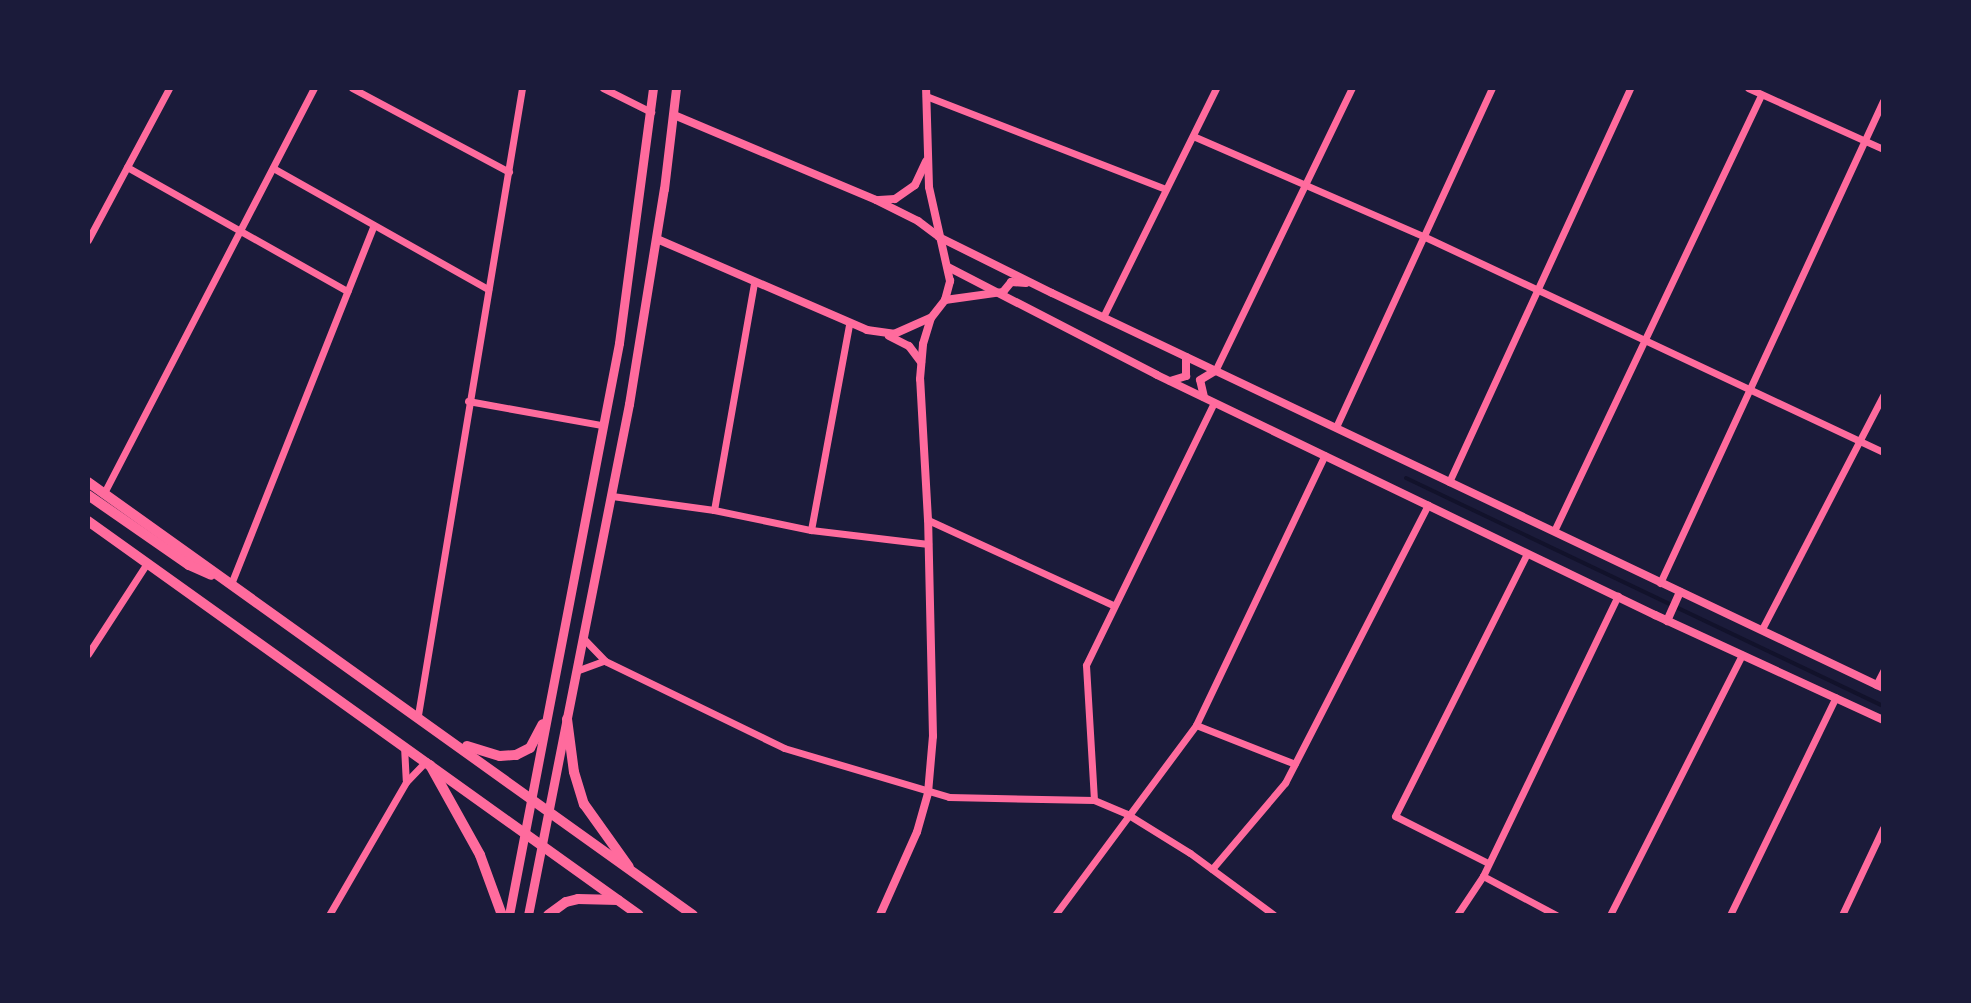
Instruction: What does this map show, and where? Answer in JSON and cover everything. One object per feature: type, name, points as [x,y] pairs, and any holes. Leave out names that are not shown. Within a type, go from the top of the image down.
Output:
[{"type":"main road","points":[[509,915],[626,291],[653,88]]},
{"type":"main road","points":[[528,915],[612,496],[657,239],[676,88]]},
{"type":"main road","points":[[626,291],[648,294]]},
{"type":"main road","points":[[88,482],[456,742],[549,815],[693,915]]},
{"type":"main road","points":[[88,495],[189,565],[231,584]]},
{"type":"main road","points":[[88,521],[639,915]]},
{"type":"main road","points":[[567,719],[574,772],[584,804],[635,875]]},
{"type":"main road","points":[[456,742],[487,753],[516,755],[530,748],[543,724]]},
{"type":"main road","points":[[428,762],[480,855],[502,915]]},
{"type":"main road","points":[[548,915],[566,902],[578,899],[618,900]]},
{"type":"street","points":[[88,240],[169,88]]},
{"type":"street","points":[[104,493],[314,88]]},
{"type":"street","points":[[352,88],[509,172]]},
{"type":"street","points":[[418,715],[522,88]]},
{"type":"street","points":[[603,88],[651,112]]},
{"type":"street","points":[[1103,317],[1216,88]]},
{"type":"street","points":[[1204,397],[1200,380],[1215,371],[1352,88]]},
{"type":"street","points":[[1336,427],[1492,88]]},
{"type":"street","points":[[1449,482],[1630,88]]},
{"type":"street","points":[[1748,88],[1883,149]]},
{"type":"street","points":[[885,334],[911,329],[931,318],[945,300],[950,281],[926,160],[926,92],[1166,189]]},
{"type":"street","points":[[1554,531],[1761,95]]},
{"type":"street","points":[[1660,583],[1883,101]]},
{"type":"street","points":[[674,115],[876,200],[918,221],[939,237],[1037,286],[1554,531],[1679,595],[1762,629],[1880,687],[1883,671]]},
{"type":"street","points":[[1193,136],[1423,236],[1883,452]]},
{"type":"street","points":[[876,200],[895,199],[907,192],[915,185],[926,160]]},
{"type":"street","points":[[127,167],[347,291]]},
{"type":"street","points":[[273,168],[488,289]]},
{"type":"street","points":[[231,584],[374,225]]},
{"type":"street","points":[[657,239],[849,325],[885,334],[909,346],[921,362]]},
{"type":"street","points":[[948,267],[1003,292],[1169,381],[1527,554],[1669,617],[1742,655],[1883,720]]},
{"type":"street","points":[[945,300],[1003,292],[1011,282],[1037,286]]},
{"type":"street","points":[[714,510],[754,284]]},
{"type":"street","points":[[880,915],[917,832],[928,793],[933,736],[921,362],[931,318]]},
{"type":"street","points":[[811,530],[849,325]]},
{"type":"street","points":[[1169,381],[1186,376],[1186,357]]},
{"type":"street","points":[[1762,629],[1883,396]]},
{"type":"street","points":[[468,401],[602,425]]},
{"type":"street","points":[[1094,800],[1084,677],[1086,665],[1214,402]]},
{"type":"street","points":[[1055,915],[1196,725],[1325,455]]},
{"type":"street","points":[[612,496],[714,510],[811,530],[928,544]]},
{"type":"street","points":[[1212,869],[1285,783],[1428,505]]},
{"type":"street","points":[[928,520],[1113,605]]},
{"type":"street","points":[[1488,863],[1395,816],[1527,554]]},
{"type":"street","points":[[88,654],[147,563]]},
{"type":"street","points":[[1669,617],[1679,595]]},
{"type":"street","points":[[1457,915],[1483,876],[1618,596]]},
{"type":"street","points":[[583,638],[605,661],[784,748],[949,797],[1094,800],[1127,814],[1212,869],[1274,915]]},
{"type":"street","points":[[1610,915],[1742,655]]},
{"type":"street","points":[[576,671],[605,661]]},
{"type":"street","points":[[1730,915],[1836,697]]},
{"type":"street","points":[[1196,725],[1295,764]]},
{"type":"street","points":[[404,746],[406,782]]},
{"type":"street","points":[[329,915],[406,782],[428,762]]},
{"type":"street","points":[[1842,915],[1883,828]]},
{"type":"street","points":[[1483,876],[1556,915]]},
{"type":"waterway","points":[[1406,478],[1883,706]]}]
